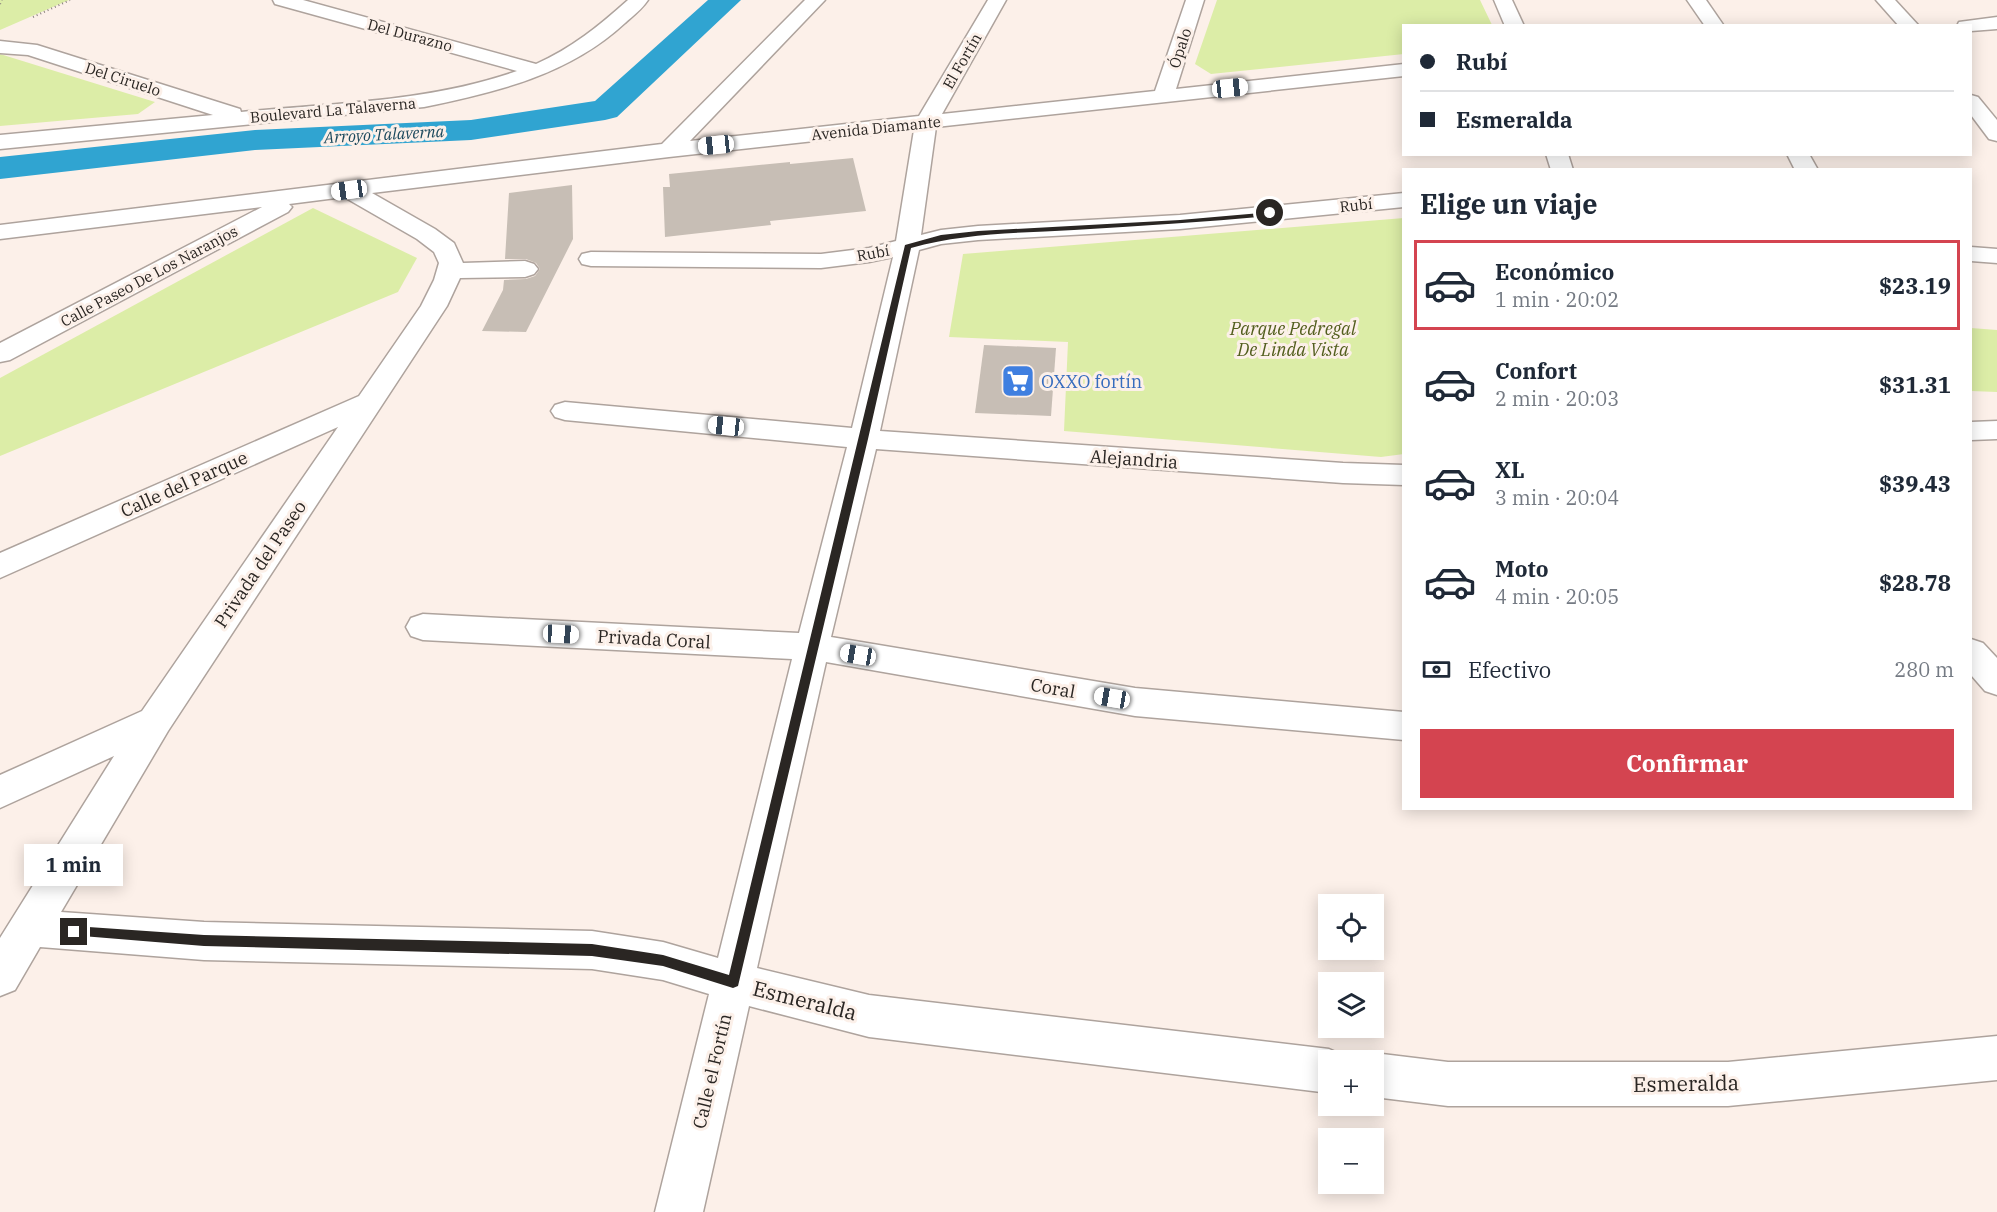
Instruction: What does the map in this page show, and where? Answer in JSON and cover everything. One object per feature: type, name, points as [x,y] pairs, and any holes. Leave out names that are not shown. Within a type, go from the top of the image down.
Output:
[{"type":"street","name":"Del Durazno","points":[[282,0],[537,70]]},
{"type":"street","name":"Boulevard La Talaverna","points":[[0,142],[424,101],[472,91],[537,70],[562,59],[596,38],[639,0]]},
{"type":"street","points":[[669,150],[816,0]]},
{"type":"street","name":"El Fortín","points":[[926,123],[997,0]]},
{"type":"street","name":"Ópalo","points":[[1164,95],[1195,0]]},
{"type":"street","points":[[1503,0],[1514,24]]},
{"type":"street","points":[[1696,0],[1714,24]]},
{"type":"street","points":[[1885,0],[1908,24]]},
{"type":"street","points":[[1972,25],[1997,23]]},
{"type":"street","name":"Del Ciruelo","points":[[0,46],[30,49],[245,118]]},
{"type":"street","name":"Avenida Diamante","points":[[349,190],[669,150],[1402,70]]},
{"type":"street","points":[[1972,102],[1997,134]]},
{"type":"street","name":"Calle el Fortín","points":[[679,1212],[908,246],[926,123]]},
{"type":"street","points":[[0,232],[349,190],[426,234],[445,248],[451,263],[449,271],[525,269]]},
{"type":"street","name":"Calle Paseo De Los Naranjos","points":[[0,354],[298,197]]},
{"type":"street","name":"Rubí","points":[[591,259],[821,261],[908,246],[941,237],[978,233],[1180,222],[1402,200]]},
{"type":"street","points":[[1972,254],[1997,256]]},
{"type":"street","name":"Privada del Paseo","points":[[0,976],[154,721],[434,306],[449,271]]},
{"type":"street","name":"Calle del Parque","points":[[0,566],[369,402]]},
{"type":"street","name":"Alejandria","points":[[565,411],[864,439],[1296,470],[1402,475]]},
{"type":"street","points":[[1972,431],[1997,430]]},
{"type":"street","name":"Privada Coral","points":[[423,627],[812,647]]},
{"type":"street","name":"Coral","points":[[812,647],[1135,702],[1402,726]]},
{"type":"street","points":[[1972,653],[1990,680]]},
{"type":"street","points":[[0,792],[154,721]]},
{"type":"street","name":"Esmeralda","points":[[31,928],[204,941],[592,950],[663,961],[733,982],[869,1016],[1318,1070]]},
{"type":"street","name":"Esmeralda","points":[[1384,1077],[1448,1084],[1728,1084],[1997,1058]]},
{"type":"path","points":[[0,4],[2,0]]},
{"type":"green space","points":[[0,0],[69,0],[0,30]]},
{"type":"green space","points":[[1217,0],[1480,0],[1492,24],[1402,24],[1402,54],[1211,74],[1195,64]]},
{"type":"green space","points":[[0,54],[155,102],[138,114],[0,126]]},
{"type":"green space","points":[[313,208],[417,258],[398,292],[0,456],[0,378]]},
{"type":"green space","name":"Parque Pedregal De Linda Vista","points":[[1402,218],[1402,454],[1381,457],[1064,431],[1068,342],[949,337],[963,254]]},
{"type":"green space","points":[[1972,328],[1997,330],[1997,392],[1972,391]]},
{"type":"building","points":[[853,158],[866,211],[770,221],[771,225],[665,237],[663,187],[670,187],[669,174]]},
{"type":"building","points":[[572,185],[573,239],[526,332],[482,331],[503,290],[504,280],[526,279],[535,276],[540,269],[536,263],[526,259],[505,259],[509,193]]},
{"type":"building","points":[[984,345],[1056,348],[1051,416],[975,413]]},
{"type":"waterway","name":"Arroyo Talaverna","points":[[0,168],[255,140],[471,130],[605,110],[726,0]]},
{"type":"place","name":"OXXO fortín","points":[[1018,381]]},
{"type":"route","points":[[74,932],[204,941],[592,950],[663,961],[733,982],[864,439],[908,246],[941,237],[978,233],[1180,222],[1270,213]]}]
